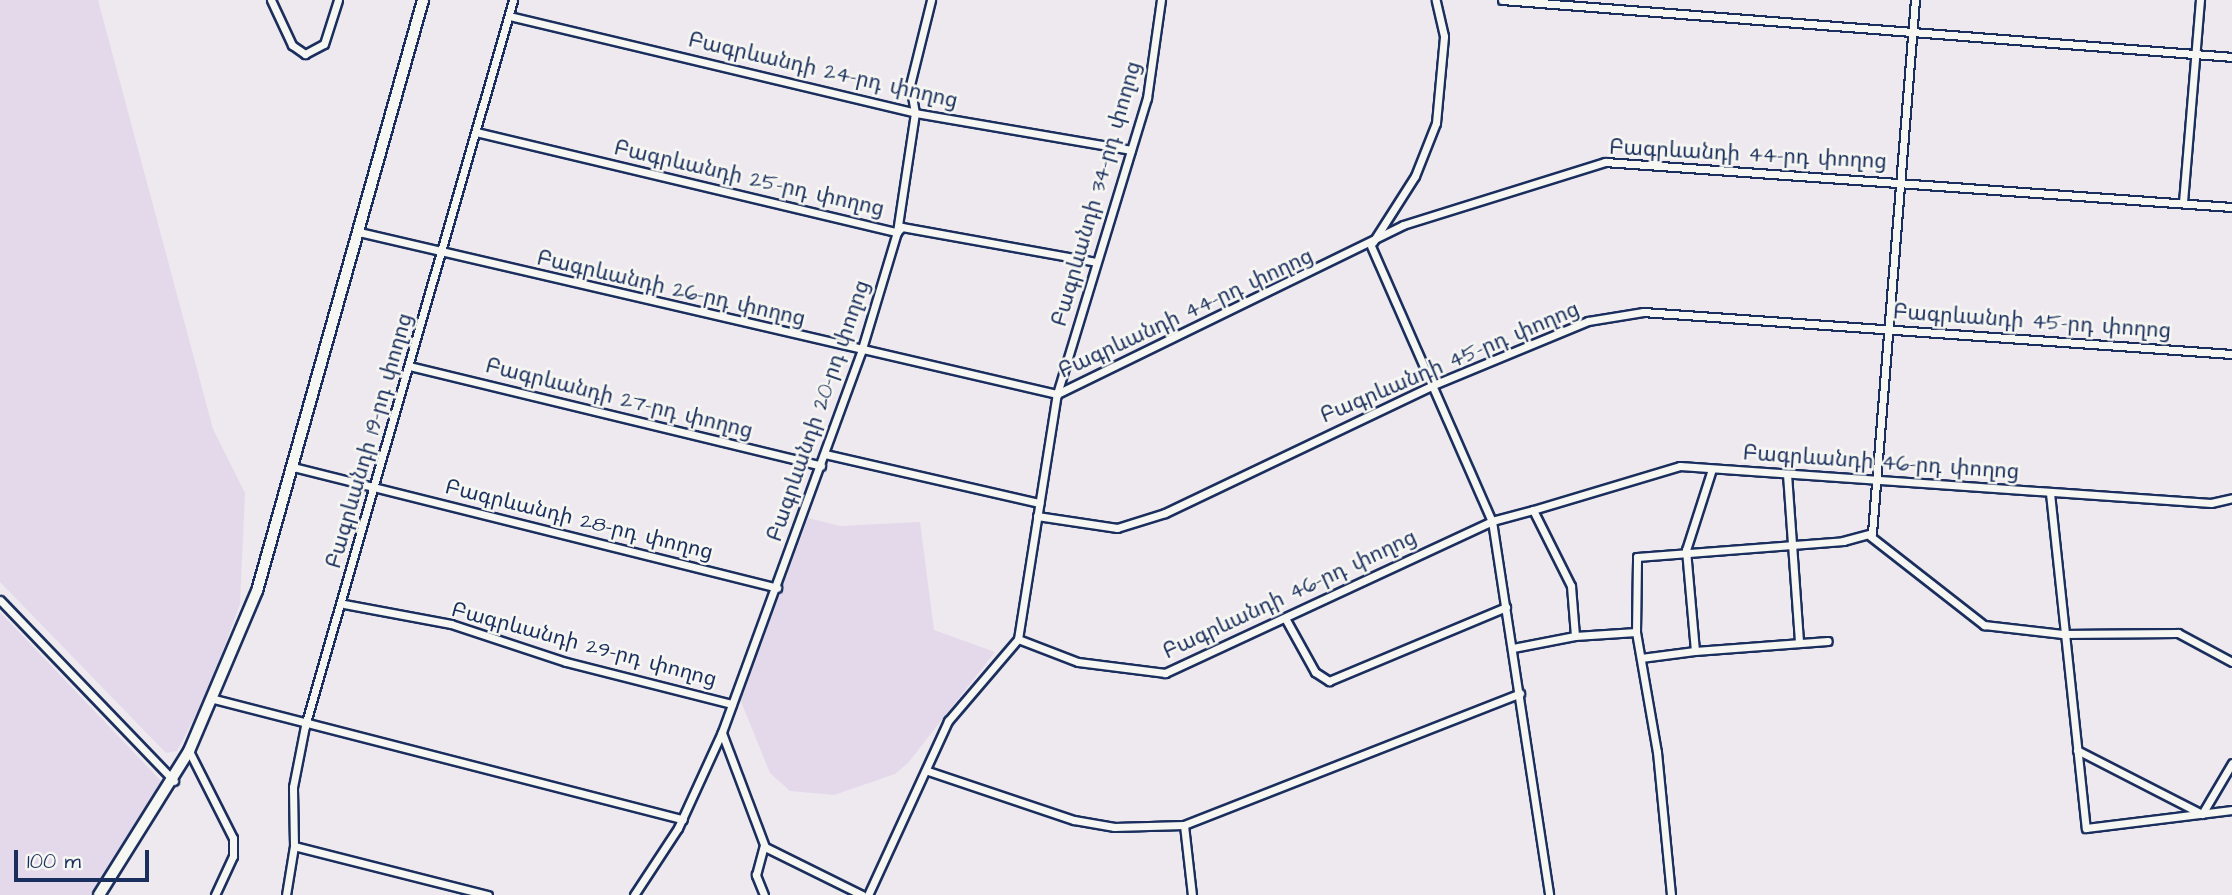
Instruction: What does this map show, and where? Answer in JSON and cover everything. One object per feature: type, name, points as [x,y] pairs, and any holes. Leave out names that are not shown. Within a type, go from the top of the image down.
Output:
[{"type":"street","points":[[271,0],[292,45],[305,54],[324,44],[338,0]]},
{"type":"street","points":[[99,895],[174,781],[215,699],[257,591],[423,0]]},
{"type":"street","name":"Բագրևանդի 19-րդ փողոց","points":[[286,895],[295,846],[293,787],[305,726],[344,604],[373,486],[513,0]]},
{"type":"street","name":"Բագրևանդի 20-րդ փողոց","points":[[634,895],[683,819],[722,732],[862,352],[897,232],[915,113],[910,85],[931,0]]},
{"type":"street","name":"Բագրևանդի 34-րդ փողոց","points":[[1018,639],[1057,394],[1147,98],[1161,0]]},
{"type":"street","points":[[1436,0],[1444,36],[1436,123],[1415,176],[1371,246],[1492,521],[1549,895]]},
{"type":"street","points":[[1502,0],[2232,57]]},
{"type":"street","points":[[1870,536],[1893,331],[1915,0]]},
{"type":"street","points":[[2183,202],[2200,0]]},
{"type":"street","name":"Բագրևանդի 24-րդ փողոց","points":[[509,16],[915,113],[1131,150]]},
{"type":"street","name":"Բագրևանդի 25-րդ փողոց","points":[[476,132],[897,232],[902,227],[1096,262]]},
{"type":"street","name":"Բագրևանդի 44-րդ փողոց","points":[[1057,394],[1371,246],[1403,225],[1605,162],[2232,206]]},
{"type":"street","name":"Բագրևանդի 26-րդ փողոց","points":[[359,232],[441,254],[862,352],[1057,394]]},
{"type":"street","name":"Բագրևանդի 45-րդ փողոց","points":[[1037,516],[1117,528],[1165,513],[1431,386],[1588,321],[1643,312],[2232,354]]},
{"type":"street","name":"Բագրևանդի 27-րդ փողոց","points":[[409,366],[821,466]]},
{"type":"street","points":[[825,454],[1039,503]]},
{"type":"street","name":"Բագրևանդի 46-րդ փողոց","points":[[1018,639],[1079,662],[1151,675],[1285,618],[1492,521],[1680,466],[2211,503],[2232,498]]},
{"type":"street","name":"Բագրևանդի 28-րդ փողոց","points":[[293,467],[777,588]]},
{"type":"street","points":[[1695,651],[1686,550],[1712,469]]},
{"type":"street","points":[[1787,474],[1788,544],[1798,643]]},
{"type":"street","points":[[2050,493],[2062,634],[2086,828],[2232,810]]},
{"type":"street","points":[[1534,510],[1571,586],[1574,636]]},
{"type":"street","points":[[1671,895],[1636,632],[1637,557],[1686,550],[1870,536],[1984,625],[2062,634],[2178,633],[2232,662]]},
{"type":"street","points":[[0,600],[174,781]]},
{"type":"street","name":"Բագրևանդի 29-րդ փողոց","points":[[344,604],[451,624],[566,662],[732,704]]},
{"type":"street","points":[[1285,618],[1315,672],[1329,681],[1506,607]]},
{"type":"street","points":[[1513,649],[1574,636],[1636,632]]},
{"type":"street","points":[[868,895],[928,771],[948,721],[1018,639]]},
{"type":"street","points":[[1641,658],[1828,641]]},
{"type":"street","points":[[928,771],[1074,820],[1114,827],[1184,825],[1520,694]]},
{"type":"street","points":[[215,699],[305,726],[683,819]]},
{"type":"street","points":[[722,732],[764,846],[786,863],[862,895]]},
{"type":"street","points":[[2077,750],[2202,814]]},
{"type":"street","points":[[189,751],[233,838],[233,856],[215,895]]},
{"type":"street","points":[[2202,814],[2232,763]]},
{"type":"street","points":[[1184,825],[1192,895]]},
{"type":"street","points":[[295,846],[488,895]]},
{"type":"street","points":[[764,846],[756,875],[764,895]]},
{"type":"shaded area","points":[[0,0],[98,0],[213,429],[245,493],[240,604],[207,694],[177,751],[166,753],[0,582]]},
{"type":"shaded area","points":[[808,518],[840,526],[920,522],[934,630],[995,652],[908,763],[895,774],[834,795],[790,791],[770,773],[740,699]]},
{"type":"shaded area","points":[[0,612],[163,783],[90,895],[0,895]]}]
